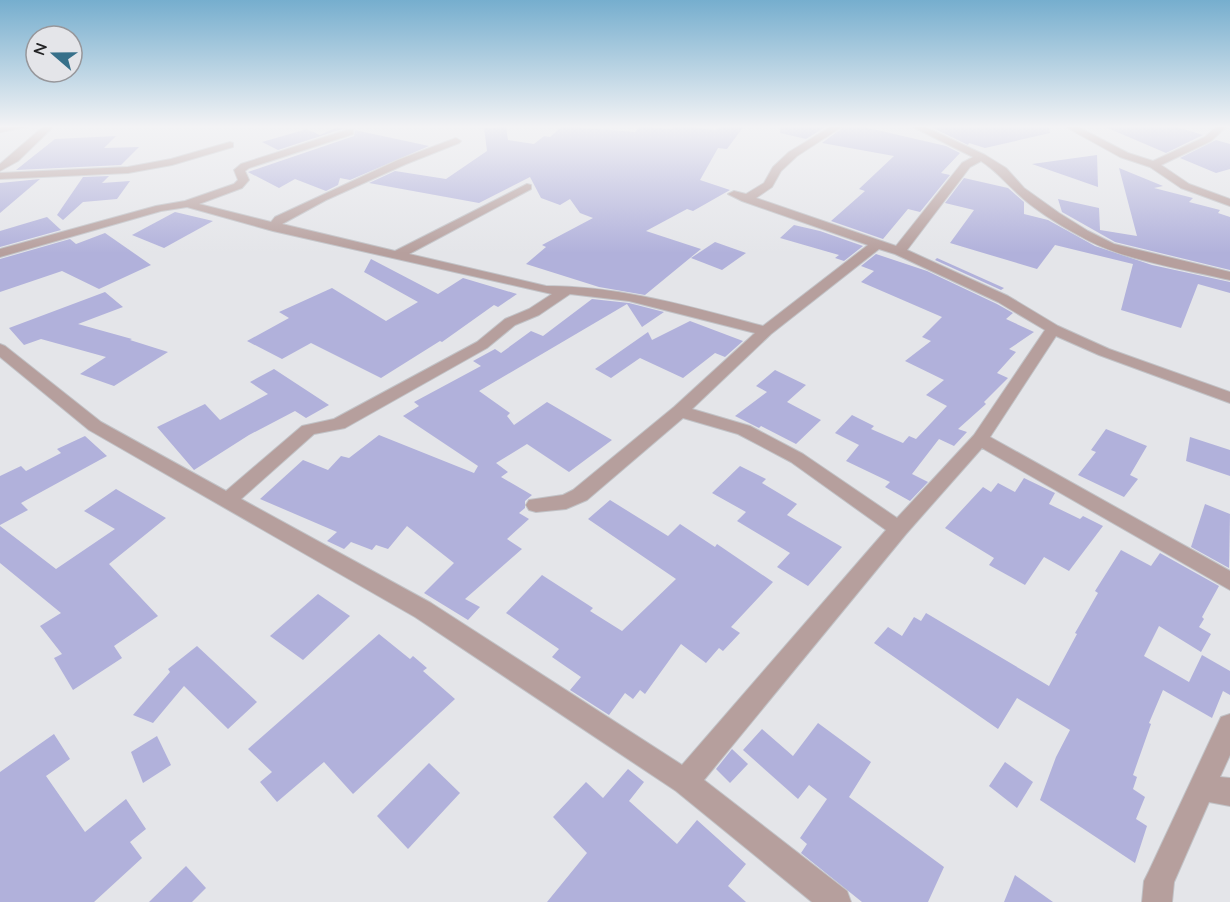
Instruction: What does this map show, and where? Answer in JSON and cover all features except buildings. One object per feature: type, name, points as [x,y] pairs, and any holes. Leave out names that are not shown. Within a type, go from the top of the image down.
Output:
[{"type":"street","points":[[0,176],[138,168]]},
{"type":"street","points":[[0,252],[160,208],[187,204],[238,186],[244,180],[239,170],[242,168]]},
{"type":"street","points":[[273,227],[279,220],[322,198],[390,168]]},
{"type":"street","points":[[778,168],[768,185],[740,197],[899,251],[1003,299],[1053,328],[1104,352],[1230,398]]},
{"type":"street","points":[[899,251],[964,168]]},
{"type":"street","points":[[999,168],[1028,197],[1084,234],[1101,242],[1151,258],[1230,276]]},
{"type":"street","points":[[1159,168],[1185,186],[1230,203]]},
{"type":"street","points":[[399,254],[527,187]]},
{"type":"street","points":[[187,204],[273,227],[399,254],[546,290],[569,289],[635,298],[766,331]]},
{"type":"street","points":[[536,504],[567,502],[580,495],[680,411],[766,331],[877,244]]},
{"type":"street","points":[[228,500],[308,430],[317,426],[330,427],[339,424],[482,345],[510,322],[534,312],[569,289]]},
{"type":"street","points":[[685,782],[898,529],[980,439],[1053,328]]},
{"type":"street","points":[[0,349],[95,426],[423,609],[685,782],[836,902]]},
{"type":"street","points":[[680,411],[744,430],[797,458],[898,529]]},
{"type":"street","points":[[980,439],[1230,580]]},
{"type":"street","points":[[1157,902],[1159,881],[1230,726]]},
{"type":"street","points":[[1202,788],[1230,792]]}]
